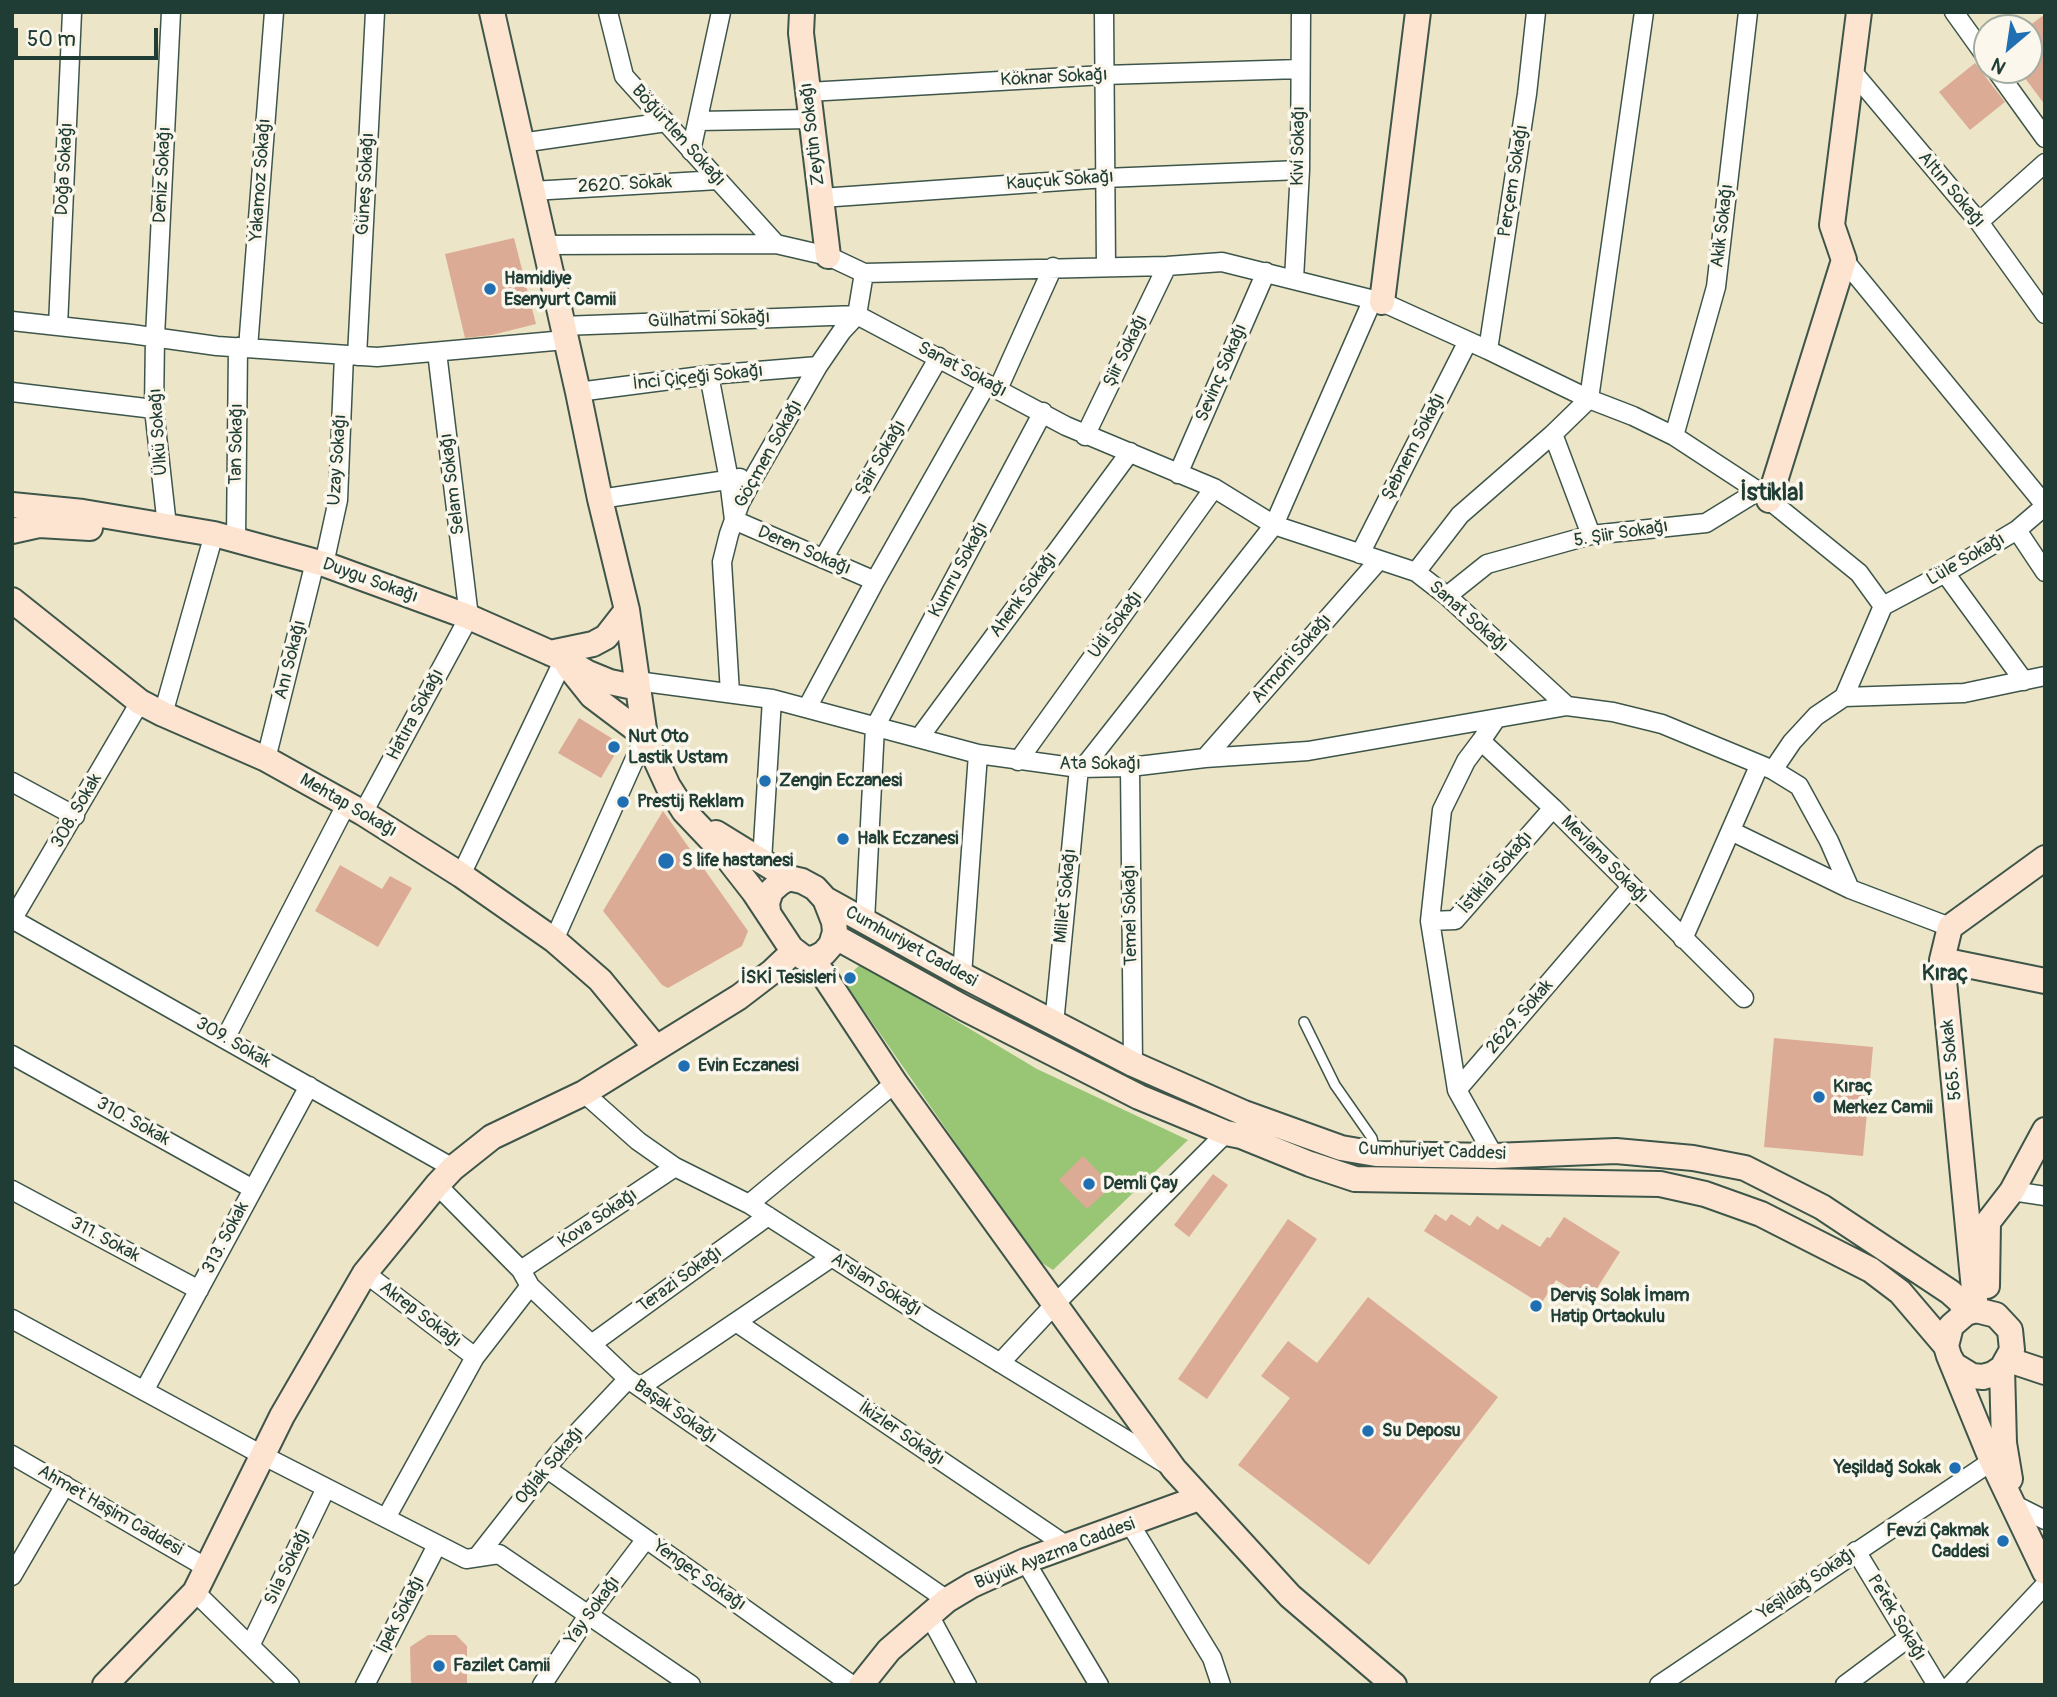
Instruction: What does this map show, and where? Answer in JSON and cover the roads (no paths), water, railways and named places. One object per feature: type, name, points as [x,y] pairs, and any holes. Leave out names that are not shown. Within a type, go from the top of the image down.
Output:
[{"type":"main road","points":[[492,12],[627,610],[645,736],[668,786],[684,811],[722,851],[768,911],[779,934],[803,955],[1174,1469],[1290,1596],[1394,1685]]},
{"type":"main road","name":"Zeytin Sokağı","points":[[802,12],[801,33],[828,256]]},
{"type":"main road","points":[[1378,301],[1418,12]]},
{"type":"main road","points":[[1764,496],[1844,260],[1832,225],[1858,12]]},
{"type":"main road","points":[[12,505],[83,512],[167,526]]},
{"type":"main road","points":[[12,531],[39,525],[96,528],[167,526]]},
{"type":"main road","name":"Duygu Sokağı","points":[[167,526],[225,537],[320,563],[469,617],[610,682],[637,682]]},
{"type":"main road","name":"Mehtap Sokağı","points":[[12,601],[140,702],[163,715],[266,759],[355,808],[461,875],[554,940],[600,980],[656,1048]]},
{"type":"main road","points":[[627,610],[606,637],[593,645],[557,656],[592,696],[645,736]]},
{"type":"main road","points":[[105,1685],[195,1592],[282,1416],[365,1273],[445,1177],[492,1136],[584,1093],[739,998],[773,971],[803,955],[824,953],[834,936],[834,922],[825,899],[815,888],[789,878],[684,811]]},
{"type":"main road","points":[[1950,927],[2045,858]]},
{"type":"main road","points":[[768,911],[767,903],[771,891],[789,878]]},
{"type":"main road","name":"Cumhuriyet Caddesi","points":[[825,899],[962,975],[1133,1064],[1256,1117],[1341,1148],[1376,1154],[1494,1156],[1616,1151],[1693,1158],[1745,1168],[1822,1207],[1976,1311]]},
{"type":"main road","name":"565. Sokak","points":[[1950,927],[1942,960],[1976,1311]]},
{"type":"main road","name":"Cumhuriyet Caddesi","points":[[834,936],[964,1008],[1139,1097],[1226,1133],[1241,1136],[1355,1179],[1660,1184],[1705,1194],[1760,1214],[1871,1269],[1900,1292],[1948,1351]]},
{"type":"main road","points":[[1942,960],[2045,981]]},
{"type":"main road","points":[[1976,1311],[1988,1222],[2012,1191],[2045,1130]]},
{"type":"main road","points":[[2013,1504],[2004,1443],[2008,1356],[2004,1321],[1996,1315],[1976,1311],[1951,1326],[1948,1351],[1992,1461],[2045,1572]]},
{"type":"main road","points":[[1948,1351],[1954,1365],[1972,1376],[1983,1377],[2008,1356],[2045,1356]]},
{"type":"main road","points":[[2008,1356],[2045,1372]]},
{"type":"main road","name":"Büyük Ayazma Caddesi","points":[[861,1685],[889,1650],[938,1608],[972,1585],[1026,1561],[1199,1498]]},
{"type":"street","name":"Doğa Sokağı","points":[[58,326],[72,12]]},
{"type":"street","name":"Deniz Sokağı","points":[[155,337],[172,12]]},
{"type":"street","name":"Yakamoz Sokağı","points":[[243,348],[274,12]]},
{"type":"street","name":"Güneş Sokağı","points":[[351,356],[375,12]]},
{"type":"street","name":"Böğürtlen Sokağı","points":[[608,12],[624,76],[776,244]]},
{"type":"street","points":[[691,151],[721,12]]},
{"type":"street","points":[[1104,12],[1106,267]]},
{"type":"street","name":"Kivi Sokağı","points":[[1294,279],[1300,170],[1301,12]]},
{"type":"street","name":"Perçem Sokağı","points":[[1488,349],[1527,94],[1536,12]]},
{"type":"street","points":[[1416,572],[1460,515],[1589,399],[1644,12]]},
{"type":"street","name":"Akik Sokağı","points":[[1674,436],[1716,287],[1748,12]]},
{"type":"street","points":[[1954,12],[1973,38]]},
{"type":"street","name":"Köknar Sokağı","points":[[808,92],[1104,75],[1300,69]]},
{"type":"street","name":"Altın Sokağı","points":[[1852,71],[1979,222],[2045,314]]},
{"type":"street","points":[[2006,84],[2045,138]]},
{"type":"street","points":[[698,121],[811,119]]},
{"type":"street","points":[[521,144],[666,122]]},
{"type":"street","points":[[1979,222],[2045,163]]},
{"type":"street","name":"Kauçuk Sokağı","points":[[821,198],[1105,177],[1300,170]]},
{"type":"street","name":"2620. Sokak","points":[[532,191],[718,180]]},
{"type":"street","points":[[544,245],[776,244],[828,256],[864,273],[1167,266],[1222,262],[1378,301],[1674,436],[1764,496],[1859,573],[1883,606],[1844,697]]},
{"type":"street","points":[[1844,260],[2045,505]]},
{"type":"street","name":"Şiir Sokağı","points":[[1085,436],[1167,266]]},
{"type":"street","points":[[807,708],[875,581],[992,387],[1052,267]]},
{"type":"street","name":"Sevinç Sokağı","points":[[1178,474],[1266,272]]},
{"type":"street","points":[[857,315],[864,273]]},
{"type":"street","points":[[1081,768],[1274,525],[1378,301]]},
{"type":"street","name":"Gülhatmi Sokağı","points":[[12,321],[243,348],[377,357],[437,352],[563,333],[857,315]]},
{"type":"street","name":"Sanat Sokağı","points":[[857,315],[1085,436],[1214,488],[1274,525],[1416,572],[1447,596],[1567,706]]},
{"type":"street","name":"Göçmen Sokağı","points":[[730,693],[722,562],[734,520],[754,477],[818,366],[842,331],[857,315]]},
{"type":"street","name":"Ülkü Sokağı","points":[[155,337],[155,409],[167,526]]},
{"type":"street","name":"Şebnem Sokağı","points":[[1360,554],[1468,341]]},
{"type":"street","name":"Tan Sokağı","points":[[163,715],[225,537],[243,348]]},
{"type":"street","name":"Selam Sokağı","points":[[437,352],[469,617]]},
{"type":"street","name":"Uzay Sokağı","points":[[320,563],[338,500],[351,356]]},
{"type":"street","name":"Şair Sokağı","points":[[823,559],[939,357]]},
{"type":"street","name":"İnci Çiçeği Sokağı","points":[[578,392],[709,375],[818,366]]},
{"type":"street","points":[[709,375],[734,520]]},
{"type":"street","points":[[12,392],[155,409]]},
{"type":"street","name":"Kumru Sokağı","points":[[876,727],[1043,412]]},
{"type":"street","points":[[1553,434],[1591,536]]},
{"type":"street","name":"Ahenk Sokağı","points":[[919,738],[1130,452]]},
{"type":"street","points":[[600,499],[754,477]]},
{"type":"street","name":"Udi Sokağı","points":[[1018,761],[1214,488]]},
{"type":"street","name":"5. Şiir Sokağı","points":[[1447,596],[1487,564],[1591,536],[1706,523],[1764,496]]},
{"type":"street","name":"Lüle Sokağı","points":[[1883,606],[2017,530],[2045,505]]},
{"type":"street","name":"Deren Sokağı","points":[[734,520],[875,581]]},
{"type":"street","points":[[2017,530],[2045,572]]},
{"type":"street","name":"Armoni Sokağı","points":[[1205,758],[1379,560]]},
{"type":"street","name":"Anı Sokağı","points":[[266,759],[320,563]]},
{"type":"street","points":[[1945,573],[2024,681]]},
{"type":"street","name":"Hatıra Sokağı","points":[[225,1039],[355,808],[469,617]]},
{"type":"street","points":[[461,875],[557,656]]},
{"type":"street","points":[[1683,939],[1731,831],[1766,768],[1816,716],[1844,697],[1964,693],[2045,676]]},
{"type":"street","name":"Ata Sokağı","points":[[637,682],[772,699],[978,754],[1081,768],[1130,767],[1205,758],[1308,751],[1567,706]]},
{"type":"street","points":[[762,860],[772,699]]},
{"type":"street","name":"308. Sokak","points":[[12,919],[140,702]]},
{"type":"street","points":[[1567,706],[1613,712],[1662,724],[1766,768],[1799,786],[1829,841],[1850,889]]},
{"type":"street","points":[[1494,1156],[1457,1090],[1430,921],[1442,810],[1466,761],[1496,719]]},
{"type":"street","points":[[865,921],[876,727]]},
{"type":"street","points":[[554,940],[645,736]]},
{"type":"street","name":"Mevlana Sokağı","points":[[1481,741],[1553,808],[1744,998]]},
{"type":"street","points":[[962,975],[978,754]]},
{"type":"street","name":"Temel Sokağı","points":[[1130,767],[1133,1064]]},
{"type":"street","name":"Millet Sokağı","points":[[1054,1024],[1081,768]]},
{"type":"street","points":[[12,782],[75,816]]},
{"type":"street","name":"İstiklal Sokağı","points":[[1430,921],[1455,920],[1553,808]]},
{"type":"street","points":[[1731,831],[1850,889],[1950,927]]},
{"type":"street","name":"2629. Sokak","points":[[1457,1090],[1632,887]]},
{"type":"street","name":"309. Sokak","points":[[12,919],[309,1086],[445,1177]]},
{"type":"street","name":"310. Sokak","points":[[12,1055],[253,1189]]},
{"type":"street","points":[[749,1204],[895,1083]]},
{"type":"street","name":"313. Sokak","points":[[144,1391],[309,1086]]},
{"type":"street","name":"Arslan Sokağı","points":[[584,1093],[638,1140],[675,1167],[749,1204],[1000,1363],[1174,1469]]},
{"type":"street","points":[[1000,1363],[1056,1303],[1226,1133]]},
{"type":"street","name":"Kova Sokağı","points":[[386,1518],[475,1357],[525,1278],[675,1167]]},
{"type":"street","name":"Başak Sokağı","points":[[445,1177],[525,1278],[634,1383],[938,1608]]},
{"type":"street","name":"311. Sokak","points":[[12,1190],[199,1290]]},
{"type":"street","points":[[2012,1191],[2045,1196]]},
{"type":"street","name":"Terazi Sokağı","points":[[593,1343],[768,1216]]},
{"type":"street","name":"Oğlak Sokağı","points":[[477,1557],[546,1468],[634,1383],[736,1322],[832,1257]]},
{"type":"street","name":"Akrep Sokağı","points":[[365,1273],[475,1357]]},
{"type":"street","points":[[12,1319],[262,1455],[466,1559],[499,1554],[691,1685]]},
{"type":"street","name":"İkizler Sokağı","points":[[736,1322],[1067,1546]]},
{"type":"street","name":"Ahmet Haşim Caddesi","points":[[12,1455],[207,1568]]},
{"type":"street","name":"Yeşildağ Sokağı","points":[[1658,1685],[1992,1461]]},
{"type":"street","name":"Yengeç Sokağı","points":[[546,1468],[852,1685]]},
{"type":"street","points":[[12,1576],[65,1485]]},
{"type":"street","name":"Sıla Sokağı","points":[[250,1646],[326,1488]]},
{"type":"street","points":[[2013,1504],[2045,1520]]},
{"type":"street","points":[[1130,1524],[1212,1658],[1221,1685]]},
{"type":"street","name":"Yay Sokağı","points":[[542,1685],[589,1614],[646,1539]]},
{"type":"street","name":"İpek Sokağı","points":[[365,1685],[438,1545]]},
{"type":"street","name":"Petek Sokağı","points":[[1856,1551],[1937,1685]]},
{"type":"street","points":[[1026,1561],[1099,1685]]},
{"type":"street","points":[[1951,1685],[2045,1585]]},
{"type":"street","points":[[195,1592],[290,1685]]},
{"type":"street","points":[[938,1608],[967,1685]]},
{"type":"street","points":[[1845,1685],[1908,1638]]},
{"type":"lane","points":[[1304,1022],[1335,1085],[1372,1138],[1376,1154]]},
{"type":"place","name":"Hamidiye Esenyurt Camii","points":[[490,289]]},
{"type":"place","name":"Nut Oto Lastik Ustam","points":[[614,747]]},
{"type":"place","name":"Zengin Eczanesi","points":[[765,781]]},
{"type":"place","name":"Prestij Reklam","points":[[623,802]]},
{"type":"place","name":"Halk Eczanesi","points":[[843,839]]},
{"type":"place","name":"S life hastanesi","points":[[666,861]]},
{"type":"place","name":"İSKİ Tesisleri","points":[[850,978]]},
{"type":"place","name":"Evin Eczanesi","points":[[684,1066]]},
{"type":"place","name":"Kıraç Merkez Camii","points":[[1819,1097]]},
{"type":"place","name":"Demli Çay","points":[[1089,1184]]},
{"type":"place","name":"Derviş Solak İmam Hatip Ortaokulu","points":[[1536,1306]]},
{"type":"place","name":"Su Deposu","points":[[1368,1431]]},
{"type":"place","name":"Yeşildağ Sokak","points":[[1955,1468]]},
{"type":"place","name":"Fevzi Çakmak Caddesi","points":[[2003,1541]]},
{"type":"place","name":"Fazilet Camii","points":[[439,1666]]},
{"type":"district","name":"İstiklal","points":[[1772,494]]},
{"type":"district","name":"Kıraç","points":[[1945,975]]}]
